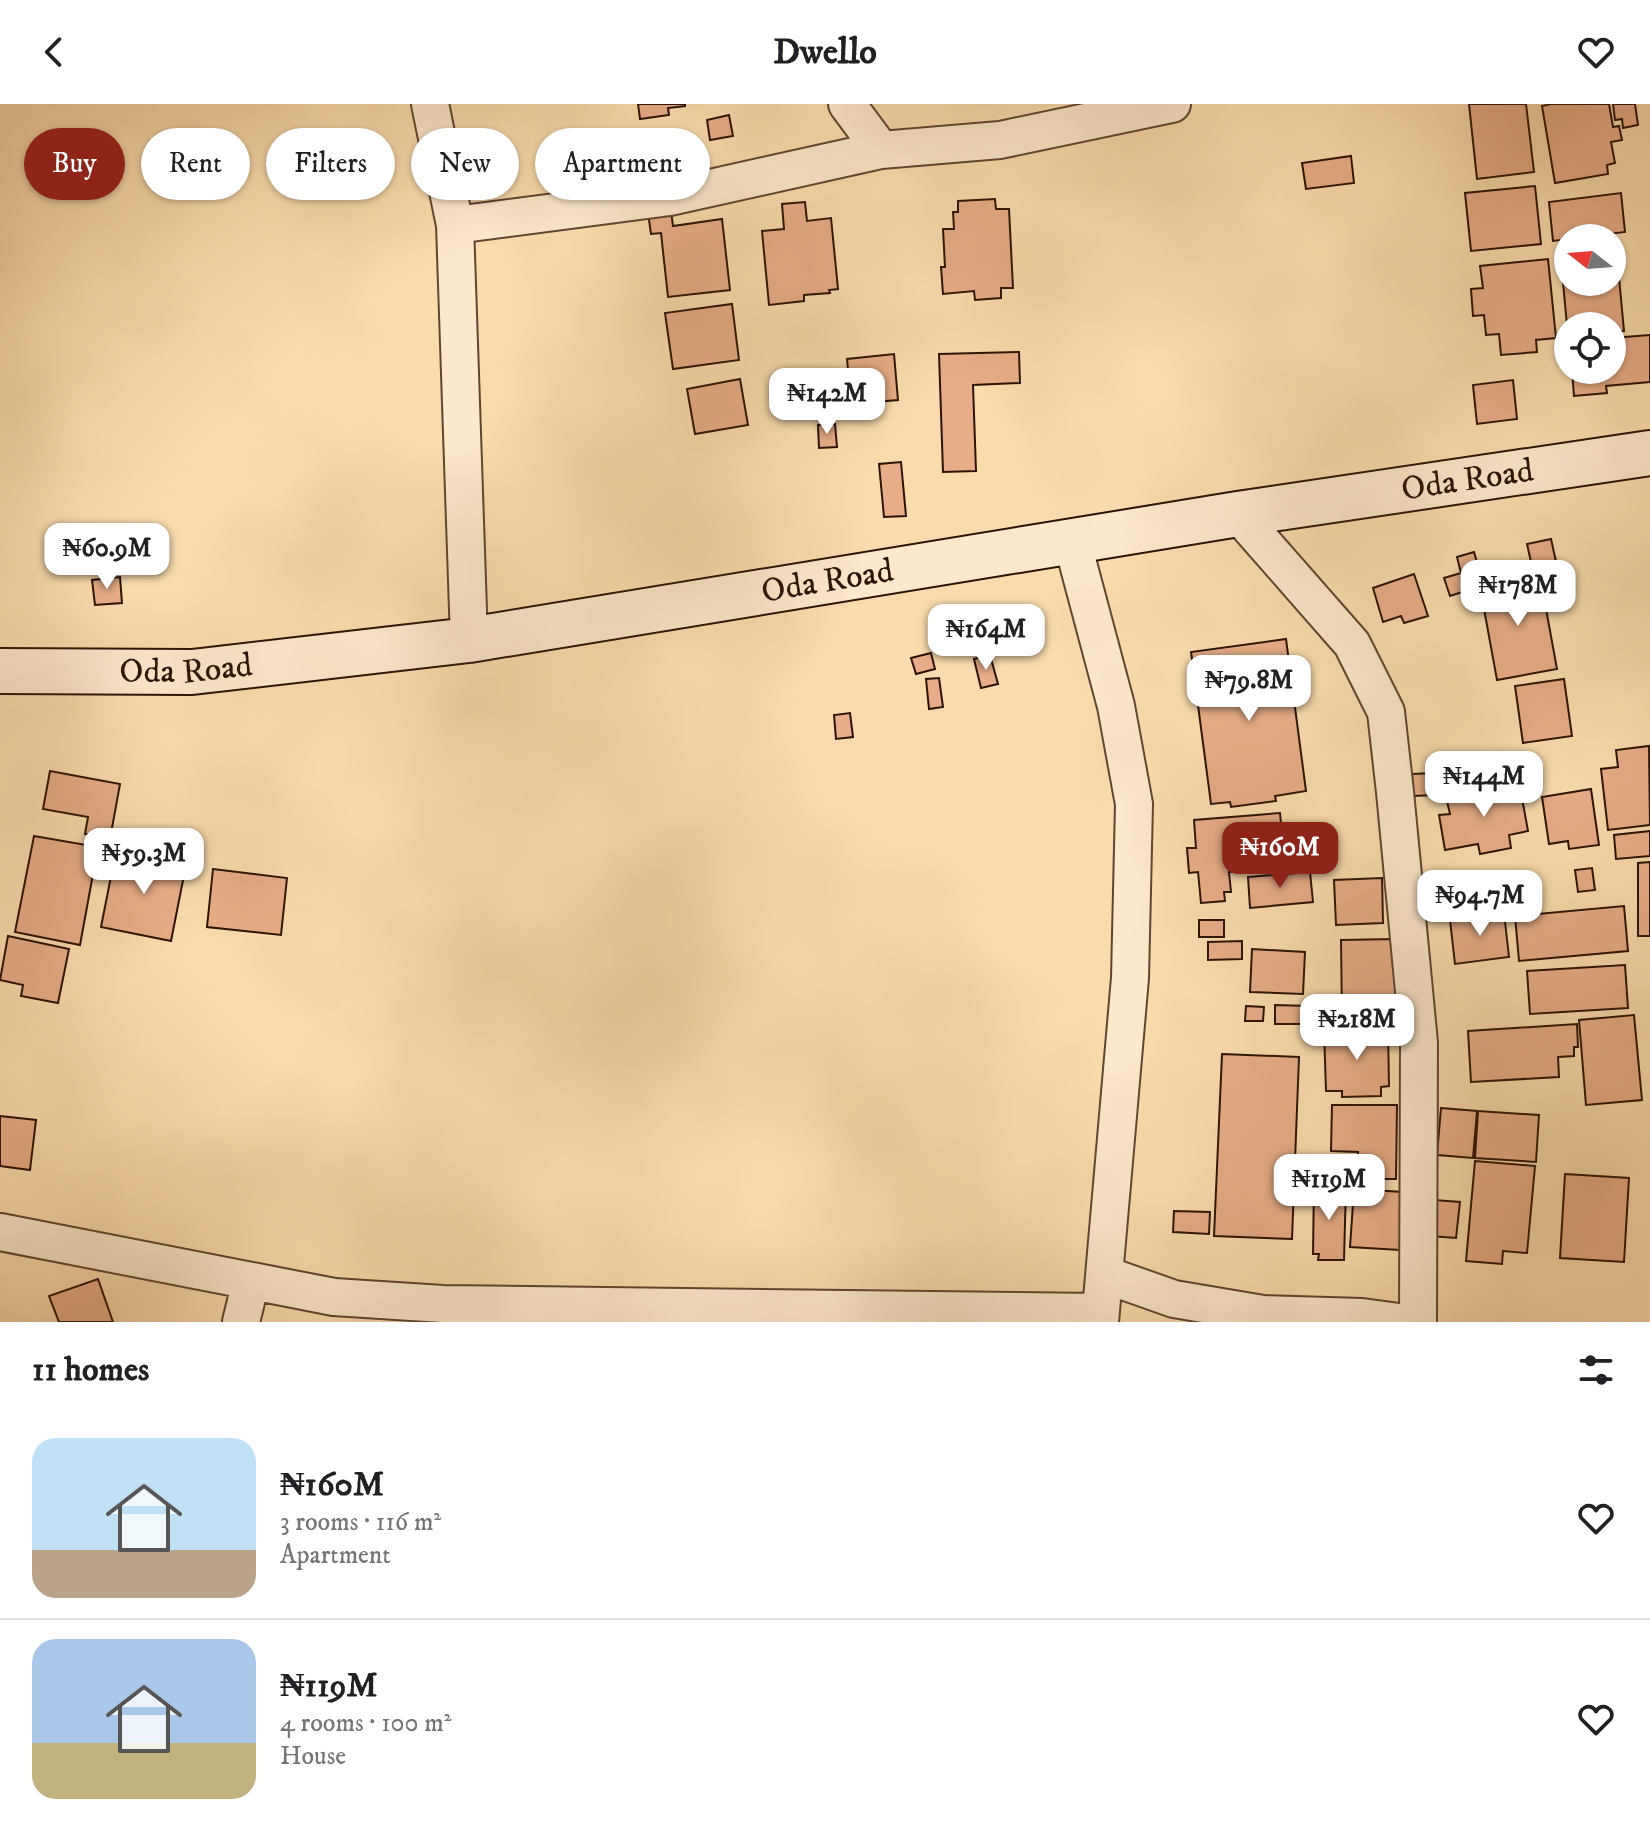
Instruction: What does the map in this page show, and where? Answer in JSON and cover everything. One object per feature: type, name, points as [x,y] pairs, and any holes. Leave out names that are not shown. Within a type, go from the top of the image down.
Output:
[{"type":"street","points":[[430,104],[455,225],[469,640]]},
{"type":"street","points":[[847,104],[881,150]]},
{"type":"street","points":[[455,225],[670,197],[881,150],[1000,140],[1172,104]]},
{"type":"street","name":"Oda Road","points":[[0,671],[192,672],[469,640],[1238,514],[1650,453]]},
{"type":"street","points":[[1238,514],[1352,644],[1386,712],[1419,1043],[1418,1322]]},
{"type":"street","points":[[0,1232],[334,1297],[443,1304],[1100,1317],[1130,978],[1134,804],[1116,706],[1072,541]]},
{"type":"street","points":[[1106,1275],[1174,1299],[1263,1314],[1362,1317],[1399,1322]]},
{"type":"street","points":[[241,1322],[251,1281]]},
{"type":"building","points":[[638,104],[685,106],[668,108],[669,115],[640,119]]},
{"type":"building","points":[[1469,104],[1526,104],[1534,172],[1477,179]]},
{"type":"building","points":[[1609,104],[1613,127],[1619,126],[1622,140],[1611,142],[1615,163],[1607,165],[1608,174],[1555,183],[1542,106]]},
{"type":"building","points":[[1613,104],[1635,104],[1638,125],[1623,128],[1622,119],[1615,120]]},
{"type":"building","points":[[729,115],[733,136],[710,140],[707,120]]},
{"type":"building","points":[[1351,156],[1354,183],[1306,189],[1302,163]]},
{"type":"building","points":[[1535,186],[1541,244],[1471,251],[1465,193]]},
{"type":"building","points":[[1621,193],[1624,224],[1554,224],[1553,241],[1549,202]]},
{"type":"building","points":[[995,199],[996,209],[1009,209],[1013,288],[1001,288],[1001,298],[975,300],[974,291],[943,294],[943,229],[954,229],[953,212],[958,212],[958,201]]},
{"type":"building","points":[[805,202],[807,221],[831,218],[838,289],[829,290],[830,293],[804,295],[804,301],[769,305],[762,231],[784,229],[782,204]]},
{"type":"building","points":[[671,211],[673,226],[722,219],[730,290],[668,297],[661,233],[651,234],[648,213]]},
{"type":"building","points":[[1548,259],[1554,338],[1536,340],[1537,352],[1501,355],[1499,334],[1486,335],[1484,315],[1473,316],[1471,289],[1483,288],[1480,266]]},
{"type":"building","points":[[1564,296],[1621,296],[1622,312],[1566,312]]},
{"type":"building","points":[[732,304],[739,360],[673,369],[665,313]]},
{"type":"building","points":[[1650,335],[1650,382],[1606,386],[1607,393],[1574,396],[1573,384],[1626,384],[1626,337]]},
{"type":"building","points":[[1019,352],[1020,383],[973,385],[976,471],[943,472],[939,354]]},
{"type":"building","points":[[894,354],[898,400],[851,404],[847,359]]},
{"type":"building","points":[[740,379],[748,425],[695,434],[687,389]]},
{"type":"building","points":[[1513,380],[1517,419],[1477,424],[1473,385]]},
{"type":"building","points":[[835,424],[837,447],[819,448],[818,425]]},
{"type":"building","points":[[901,462],[906,516],[884,517],[879,464]]},
{"type":"building","points":[[1551,539],[1557,566],[1533,571],[1527,544]]},
{"type":"building","points":[[1474,552],[1482,579],[1476,580],[1478,587],[1450,596],[1444,578],[1461,573],[1457,557]]},
{"type":"building","points":[[1414,574],[1428,616],[1404,623],[1401,616],[1383,622],[1373,588]]},
{"type":"building","points":[[1540,576],[1557,669],[1497,680],[1480,587]]},
{"type":"building","points":[[120,577],[122,603],[95,605],[92,580]]},
{"type":"building","points":[[1286,639],[1306,791],[1275,796],[1276,801],[1231,807],[1230,802],[1211,804],[1191,652]]},
{"type":"building","points":[[931,653],[935,669],[916,674],[911,658]]},
{"type":"building","points":[[990,655],[998,684],[981,688],[974,659]]},
{"type":"building","points":[[939,678],[943,707],[929,709],[926,679]]},
{"type":"building","points":[[1564,679],[1572,736],[1523,743],[1515,686]]},
{"type":"building","points":[[850,713],[853,737],[836,739],[834,715]]},
{"type":"building","points":[[1649,746],[1650,825],[1608,830],[1601,769],[1618,767],[1616,750]]},
{"type":"building","points":[[50,771],[120,784],[110,839],[85,834],[88,817],[43,809]]},
{"type":"building","points":[[1434,773],[1435,795],[1413,796],[1412,774]]},
{"type":"building","points":[[1492,784],[1493,792],[1520,787],[1528,831],[1509,835],[1511,848],[1480,854],[1478,844],[1445,850],[1439,815],[1450,814],[1447,801],[1463,798],[1462,790]]},
{"type":"building","points":[[1591,789],[1599,845],[1569,849],[1568,841],[1549,844],[1542,797]]},
{"type":"building","points":[[1280,813],[1285,867],[1229,872],[1231,892],[1224,892],[1225,901],[1201,903],[1198,872],[1189,873],[1187,848],[1196,848],[1194,820]]},
{"type":"building","points":[[1650,831],[1650,856],[1616,859],[1614,835]]},
{"type":"building","points":[[34,836],[98,847],[80,945],[15,932]]},
{"type":"building","points":[[116,851],[186,865],[171,941],[101,927]]},
{"type":"building","points":[[1650,862],[1650,936],[1638,936],[1638,863]]},
{"type":"building","points":[[1592,868],[1595,890],[1578,892],[1575,870]]},
{"type":"building","points":[[213,869],[287,878],[281,935],[207,927]]},
{"type":"building","points":[[1310,872],[1313,902],[1250,908],[1248,877]]},
{"type":"building","points":[[1382,878],[1383,923],[1336,925],[1334,880]]},
{"type":"building","points":[[1447,890],[1451,915],[1418,920],[1415,896]]},
{"type":"building","points":[[1624,906],[1628,951],[1519,961],[1515,916]]},
{"type":"building","points":[[1504,913],[1509,957],[1455,964],[1450,920]]},
{"type":"building","points":[[1199,920],[1224,920],[1224,937],[1199,937]]},
{"type":"building","points":[[8,936],[69,949],[58,1003],[21,996],[23,985],[0,980]]},
{"type":"building","points":[[1395,939],[1396,1016],[1342,1017],[1341,940]]},
{"type":"building","points":[[1242,941],[1242,959],[1208,960],[1208,942]]},
{"type":"building","points":[[1252,949],[1305,952],[1303,994],[1250,992]]},
{"type":"building","points":[[1625,965],[1628,1008],[1530,1014],[1527,971]]},
{"type":"building","points":[[1275,1005],[1308,1006],[1308,1024],[1275,1024]]},
{"type":"building","points":[[1246,1006],[1264,1007],[1263,1021],[1245,1021]]},
{"type":"building","points":[[1634,1015],[1642,1100],[1586,1105],[1579,1020]]},
{"type":"building","points":[[1577,1024],[1578,1047],[1574,1047],[1574,1056],[1558,1057],[1559,1077],[1471,1082],[1468,1031]]},
{"type":"building","points":[[1388,1029],[1389,1086],[1381,1087],[1381,1096],[1342,1097],[1342,1091],[1326,1091],[1324,1030]]},
{"type":"building","points":[[1222,1054],[1299,1057],[1292,1239],[1214,1236]]},
{"type":"building","points":[[1332,1105],[1397,1105],[1396,1179],[1358,1179],[1358,1152],[1331,1151]]},
{"type":"building","points":[[1441,1108],[1477,1111],[1473,1158],[1437,1155]]},
{"type":"building","points":[[1478,1111],[1539,1115],[1536,1162],[1475,1158]]},
{"type":"building","points":[[0,1116],[36,1120],[30,1170],[0,1166]]},
{"type":"building","points":[[1475,1161],[1535,1166],[1527,1253],[1503,1251],[1502,1264],[1466,1261]]},
{"type":"building","points":[[1565,1174],[1629,1178],[1624,1262],[1560,1258]]},
{"type":"building","points":[[1314,1185],[1346,1186],[1344,1260],[1318,1260],[1319,1254],[1313,1254]]},
{"type":"building","points":[[1354,1189],[1403,1192],[1400,1250],[1350,1247]]},
{"type":"building","points":[[1434,1200],[1460,1202],[1456,1238],[1430,1236]]},
{"type":"building","points":[[1174,1211],[1210,1212],[1209,1234],[1173,1232]]},
{"type":"building","points":[[98,1279],[113,1322],[59,1322],[49,1296]]}]
